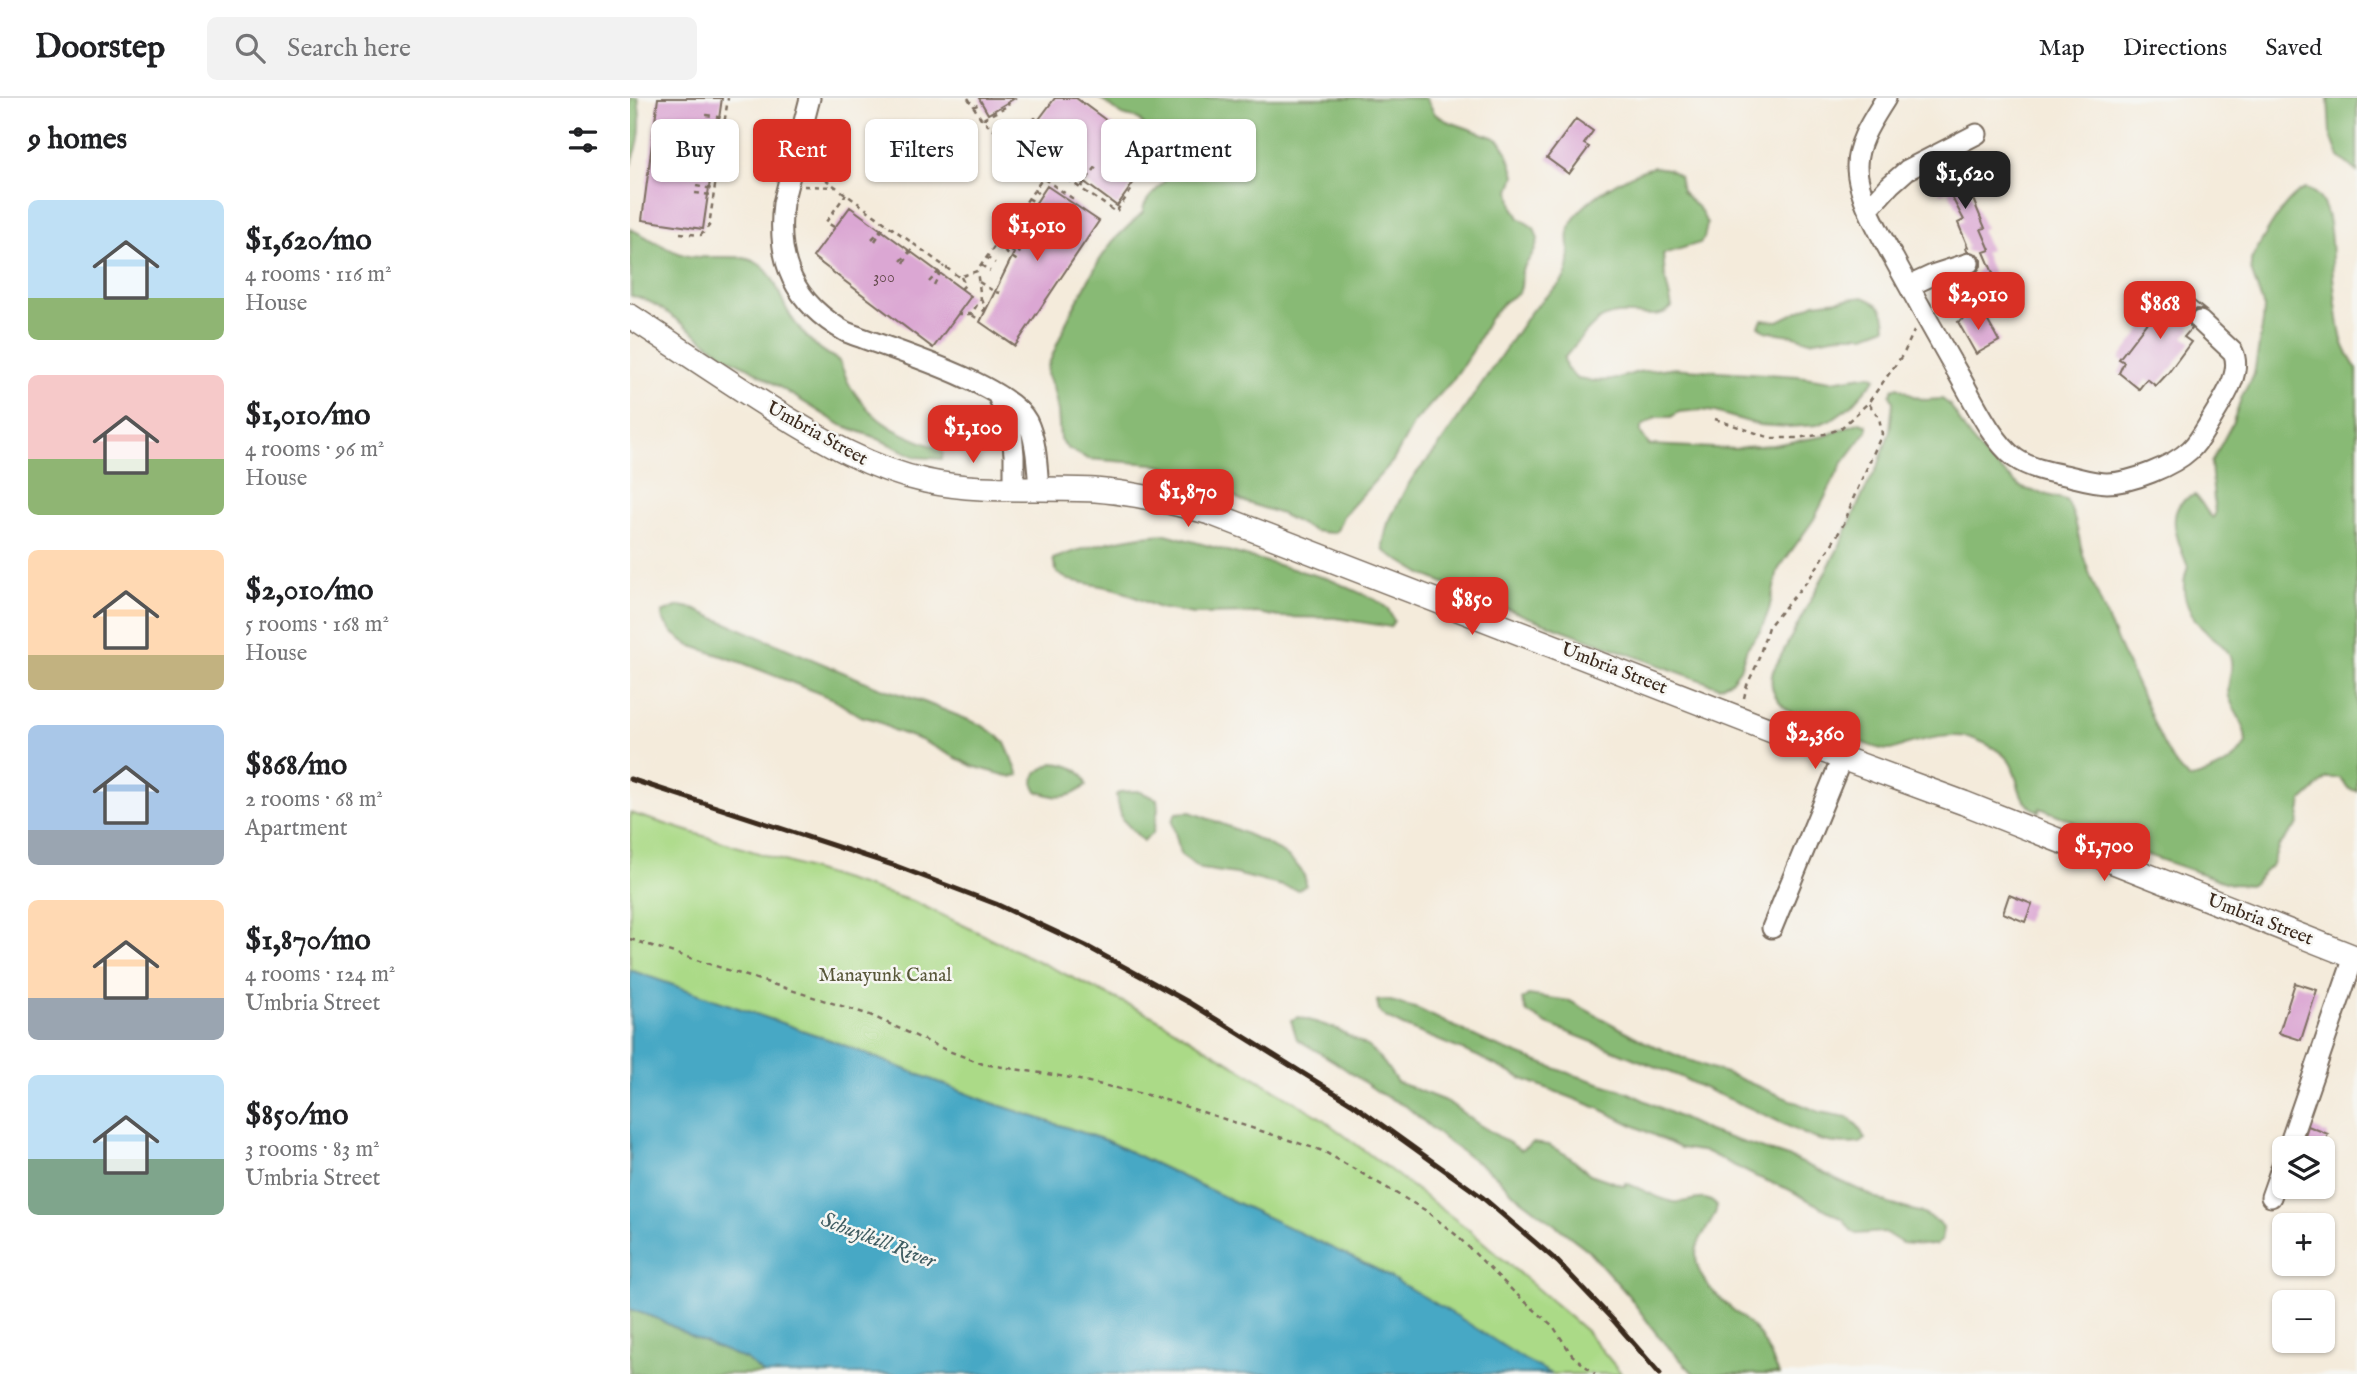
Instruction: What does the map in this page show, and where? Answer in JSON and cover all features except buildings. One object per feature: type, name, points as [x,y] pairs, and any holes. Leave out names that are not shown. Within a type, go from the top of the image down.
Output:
[{"type":"main road","name":"Umbria Street","points":[[630,316],[797,425],[870,464],[928,482],[1014,489],[1095,490],[1135,495],[1210,513],[1965,803],[2355,958]]},
{"type":"lane","points":[[810,98],[781,221],[786,261],[801,296],[827,322],[846,332],[975,382],[1009,401],[1027,419],[1034,443],[1039,489]]},
{"type":"lane","points":[[1886,98],[1862,142],[1857,159],[1859,179],[1869,208],[1923,312],[1994,433],[2017,460],[2050,472],[2105,483],[2131,479],[2183,456],[2197,442],[2211,421],[2229,387],[2237,363],[2233,352],[2200,321]]},
{"type":"lane","points":[[1869,208],[1889,185],[1907,170],[1977,134]]},
{"type":"lane","points":[[1909,286],[1969,263]]},
{"type":"lane","points":[[998,396],[1012,432],[1014,489]]},
{"type":"lane","points":[[1772,928],[1842,758]]},
{"type":"lane","points":[[2292,1136],[2355,958]]},
{"type":"path","points":[[969,98],[982,120],[992,128]]},
{"type":"path","points":[[706,115],[725,118],[727,100],[722,102]]},
{"type":"path","points":[[982,120],[1009,105],[1008,102]]},
{"type":"path","points":[[973,107],[982,103]]},
{"type":"path","points":[[1080,188],[1096,167]]},
{"type":"path","points":[[680,233],[701,235],[709,226],[716,182]]},
{"type":"path","points":[[830,182],[960,277],[965,285],[961,289]]},
{"type":"path","points":[[956,285],[960,277],[977,271],[1039,182]]},
{"type":"path","points":[[1048,182],[1072,198],[1070,202]]},
{"type":"path","points":[[1071,182],[1116,212],[1132,190],[1130,188]]},
{"type":"path","points":[[696,186],[715,189]]},
{"type":"path","points":[[804,186],[837,187]]},
{"type":"path","points":[[1034,190],[1041,196]]},
{"type":"path","points":[[695,193],[713,195]]},
{"type":"path","points":[[1096,198],[1099,193]]},
{"type":"path","points":[[834,227],[825,222],[846,194]]},
{"type":"path","points":[[1028,198],[1036,203]]},
{"type":"path","points":[[1103,204],[1107,198]]},
{"type":"path","points":[[859,214],[864,207]]},
{"type":"path","points":[[706,209],[711,210]]},
{"type":"path","points":[[1020,210],[1043,226]]},
{"type":"path","points":[[866,219],[871,213]]},
{"type":"path","points":[[1015,216],[1039,232]]},
{"type":"path","points":[[705,219],[710,219]]},
{"type":"path","points":[[873,240],[886,224]]},
{"type":"path","points":[[1007,228],[1015,233]]},
{"type":"path","points":[[896,241],[901,234]]},
{"type":"path","points":[[1002,235],[1010,240]]},
{"type":"path","points":[[999,239],[1023,255]]},
{"type":"path","points":[[903,246],[908,240]]},
{"type":"path","points":[[902,262],[915,245]]},
{"type":"path","points":[[995,245],[1019,262]]},
{"type":"path","points":[[918,257],[923,250]]},
{"type":"path","points":[[925,262],[930,256]]},
{"type":"path","points":[[986,257],[995,263]]},
{"type":"path","points":[[981,265],[990,271]]},
{"type":"path","points":[[933,285],[944,266]]},
{"type":"path","points":[[977,271],[986,307],[982,313]]},
{"type":"path","points":[[929,282],[940,272]]},
{"type":"path","points":[[979,282],[1000,293]]},
{"type":"path","points":[[971,314],[982,299]]},
{"type":"path","points":[[1715,419],[1772,438],[1797,438],[1840,429],[1868,403],[1905,353],[1923,312]]},
{"type":"path","points":[[957,314],[971,314],[981,321]]},
{"type":"path","points":[[1738,718],[1768,627],[1809,579],[1845,522],[1882,434],[1879,416],[1868,403]]},
{"type":"path","points":[[630,939],[870,1015],[983,1064],[1066,1077],[1156,1097],[1322,1151],[1425,1210],[1455,1234],[1553,1326],[1572,1355],[1595,1374]]},
{"type":"green space","points":[[630,98],[638,98],[640,124],[630,166]]},
{"type":"green space","points":[[1099,98],[1426,98],[1435,114],[1495,138],[1507,152],[1515,175],[1510,191],[1513,207],[1519,218],[1534,228],[1538,239],[1535,250],[1522,270],[1519,292],[1504,302],[1489,319],[1472,352],[1452,381],[1414,423],[1393,461],[1343,516],[1337,531],[1314,531],[1281,514],[1242,501],[1198,476],[1181,471],[1153,464],[1088,459],[1067,448],[1060,439],[1058,411],[1047,374],[1048,366],[1069,316],[1113,241],[1143,212],[1148,199],[1163,182],[1256,182],[1256,119],[1138,119],[1122,115]]},
{"type":"green space","points":[[2328,98],[2357,98],[2357,172],[2339,157],[2330,133]]},
{"type":"green space","points":[[1653,167],[1668,169],[1679,176],[1682,191],[1701,211],[1707,224],[1704,238],[1700,243],[1663,254],[1672,307],[1657,315],[1608,316],[1585,333],[1564,358],[1566,368],[1577,379],[1612,380],[1638,372],[1670,368],[1798,376],[1831,381],[1871,375],[1876,378],[1852,405],[1832,419],[1817,425],[1759,425],[1701,410],[1679,412],[1671,417],[1656,417],[1641,427],[1641,433],[1649,445],[1735,449],[1825,436],[1860,422],[1867,425],[1867,431],[1842,464],[1814,519],[1778,570],[1769,610],[1761,630],[1747,648],[1740,669],[1731,681],[1719,687],[1525,616],[1422,574],[1384,551],[1383,544],[1388,523],[1413,477],[1437,449],[1532,310],[1566,275],[1569,264],[1569,232],[1575,217],[1606,190]]},
{"type":"green space","points":[[2305,189],[2315,194],[2327,213],[2340,329],[2344,345],[2357,370],[2357,791],[2349,789],[2340,778],[2327,778],[2302,801],[2298,824],[2279,846],[2271,866],[2251,885],[2231,884],[2119,845],[2068,819],[2040,808],[2040,812],[2032,808],[2022,797],[2014,771],[2005,756],[1977,740],[1960,736],[1940,737],[1884,750],[1812,724],[1785,708],[1776,698],[1772,685],[1773,671],[1841,543],[1879,464],[1890,430],[1893,402],[1890,395],[1893,389],[1898,387],[1913,396],[1925,400],[1942,399],[1950,405],[1984,455],[2022,488],[2066,500],[2098,596],[2162,742],[2181,771],[2189,779],[2214,771],[2236,757],[2246,743],[2242,724],[2229,697],[2231,660],[2224,647],[2202,628],[2188,607],[2184,583],[2188,567],[2177,537],[2175,516],[2184,500],[2195,495],[2213,518],[2215,514],[2211,463],[2254,374],[2263,322],[2264,308],[2251,270],[2251,260],[2282,210]]},
{"type":"green space","points":[[630,229],[688,256],[741,258],[763,267],[772,277],[796,324],[822,350],[838,360],[861,402],[890,427],[940,449],[942,459],[916,457],[841,425],[720,352],[657,306],[631,296]]},
{"type":"green space","points":[[1863,297],[1880,308],[1886,327],[1865,335],[1844,335],[1810,341],[1765,331],[1759,326],[1762,320],[1778,321],[1815,303]]},
{"type":"green space","points":[[1166,534],[1329,579],[1376,600],[1388,609],[1394,621],[1390,627],[1336,618],[1279,617],[1258,613],[1193,614],[1159,608],[1117,589],[1069,580],[1057,573],[1053,559],[1095,545]]},
{"type":"green space","points":[[679,606],[691,608],[878,687],[981,725],[1005,743],[1019,775],[1011,777],[972,766],[921,740],[893,730],[876,720],[860,716],[831,698],[689,645],[674,634],[663,620],[662,613]]},
{"type":"green space","points":[[1053,763],[1074,768],[1082,775],[1086,785],[1075,793],[1063,796],[1037,791],[1033,783],[1036,773]]},
{"type":"green space","points":[[1138,791],[1157,799],[1158,809],[1153,833],[1143,841],[1122,819],[1116,795],[1120,792]]},
{"type":"green space","points":[[1190,812],[1277,849],[1302,872],[1306,885],[1298,890],[1236,874],[1201,869],[1181,855],[1172,821],[1176,813]]},
{"type":"green space","name":"Manayunk Canal","points":[[630,813],[915,902],[1154,1017],[1320,1117],[1468,1229],[1586,1331],[1622,1374],[1498,1374],[1376,1269],[1105,1140],[986,1101],[836,1042],[630,970]]},
{"type":"green space","points":[[1528,995],[1570,1001],[1645,1042],[1683,1058],[1819,1112],[1847,1117],[1858,1126],[1865,1139],[1860,1143],[1844,1144],[1806,1135],[1681,1077],[1547,1024],[1527,1012],[1522,1000]]},
{"type":"green space","points":[[1387,1000],[1418,1009],[1489,1043],[1562,1071],[1627,1092],[1708,1131],[1794,1159],[1889,1204],[1919,1212],[1939,1222],[1943,1228],[1941,1241],[1936,1245],[1922,1245],[1902,1243],[1884,1232],[1856,1234],[1843,1219],[1788,1189],[1707,1152],[1680,1148],[1598,1108],[1523,1079],[1477,1056],[1403,1026],[1379,1011],[1377,1001]]},
{"type":"green space","points":[[1299,1017],[1334,1028],[1369,1047],[1397,1082],[1448,1102],[1521,1150],[1533,1143],[1548,1145],[1567,1155],[1590,1174],[1625,1186],[1625,1183],[1631,1185],[1674,1202],[1707,1199],[1712,1202],[1717,1206],[1697,1249],[1698,1268],[1710,1288],[1760,1335],[1779,1374],[1694,1374],[1659,1337],[1628,1295],[1588,1250],[1513,1193],[1495,1175],[1444,1139],[1407,1107],[1381,1094],[1297,1039],[1291,1020]]},
{"type":"green space","points":[[630,1309],[747,1360],[764,1374],[630,1374]]},
{"type":"water","name":"Schuylkill River","points":[[630,970],[836,1042],[986,1101],[1105,1140],[1376,1269],[1552,1374],[764,1374],[747,1360],[630,1309]]},
{"type":"railway","points":[[630,779],[896,866],[996,904],[1086,946],[1190,1003],[1354,1105],[1482,1197],[1558,1262],[1660,1374]]}]
